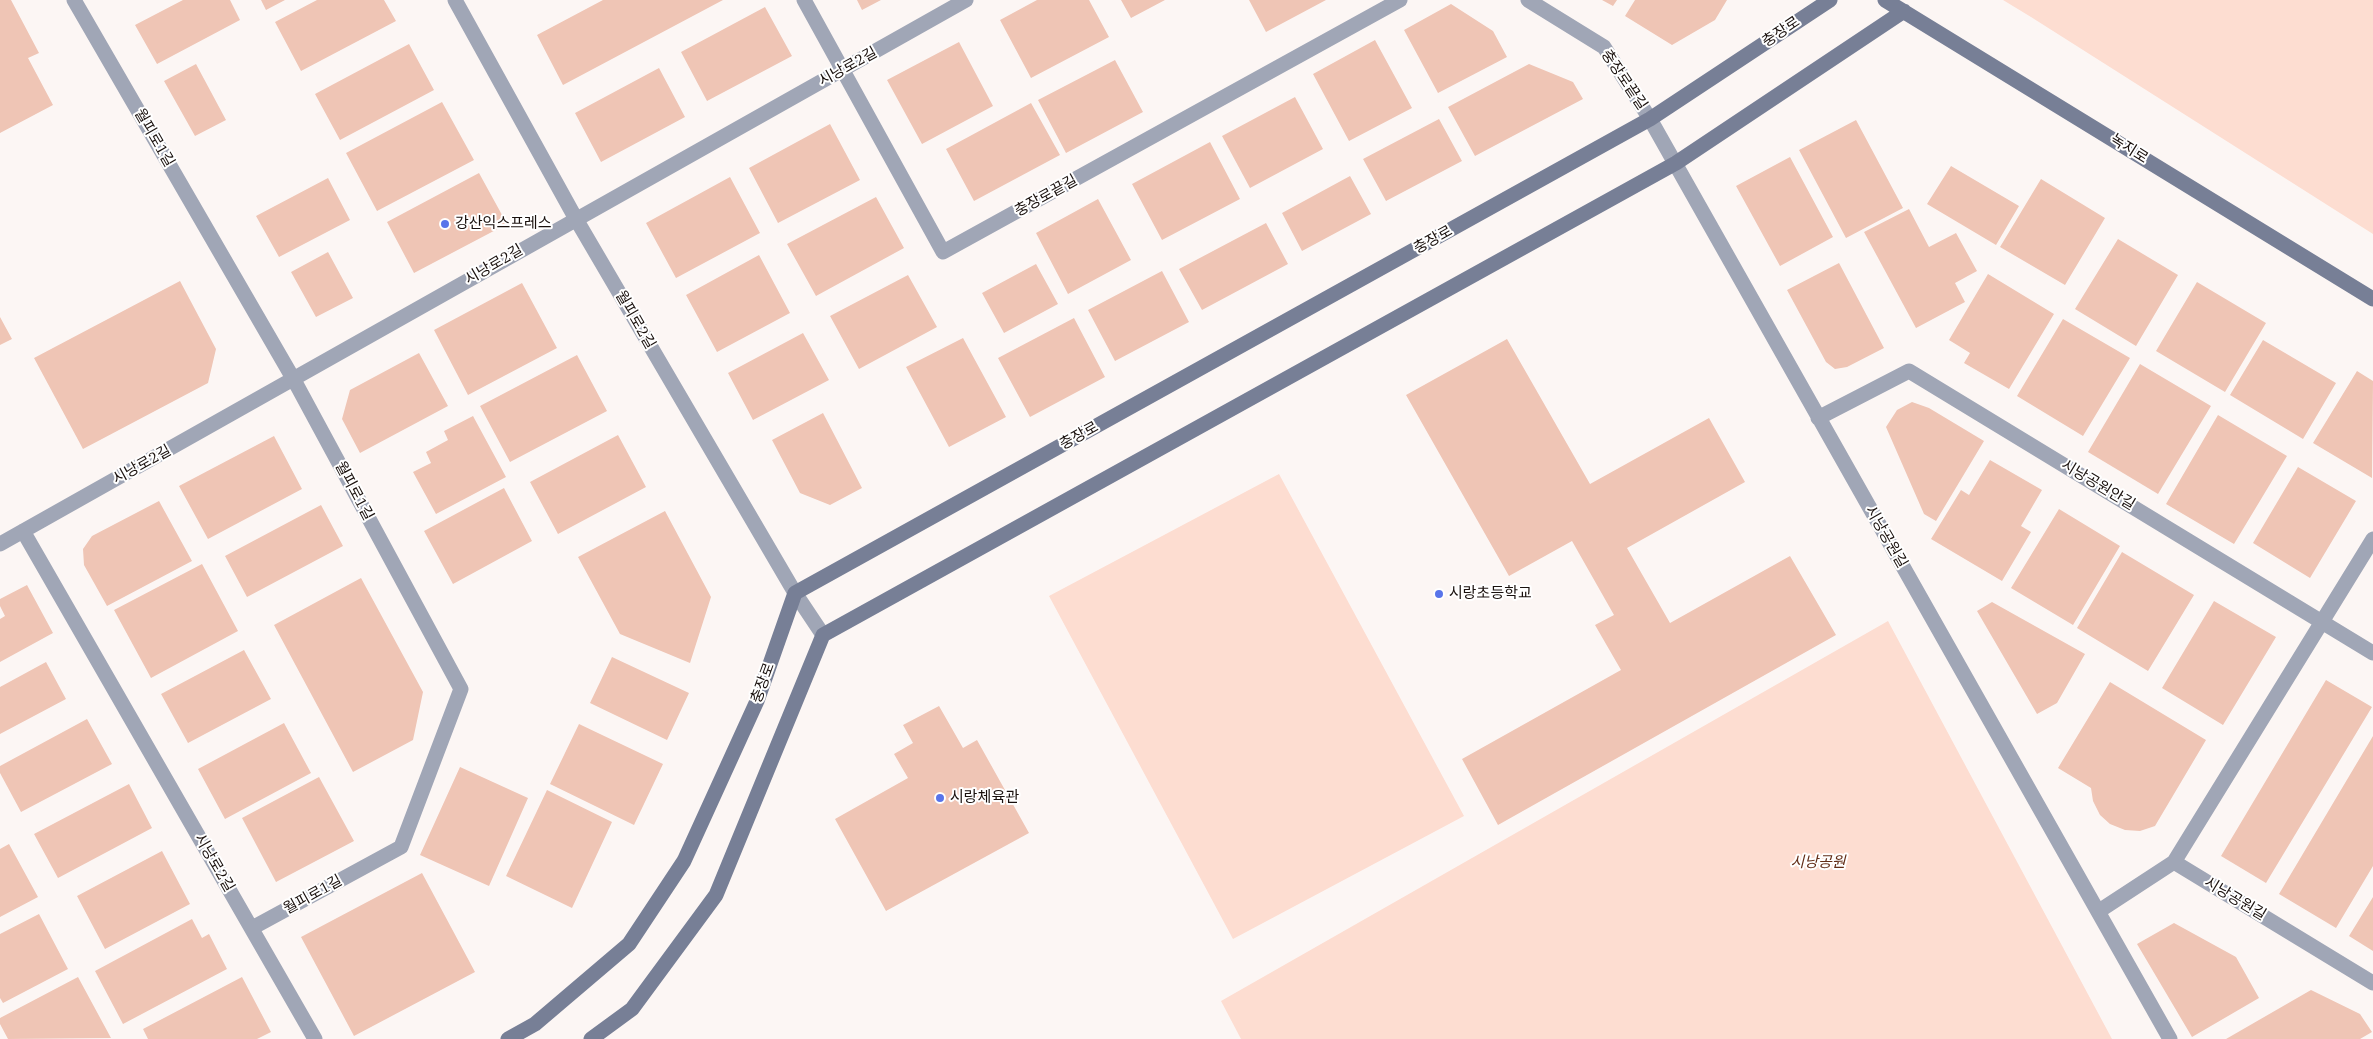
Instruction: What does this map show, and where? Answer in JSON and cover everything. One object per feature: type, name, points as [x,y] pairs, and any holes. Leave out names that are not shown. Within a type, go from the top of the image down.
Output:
[{"type":"street","name":"월피로1길","points":[[74,0],[294,380],[461,689],[402,846],[252,928]]},
{"type":"street","name":"월피로2길","points":[[455,0],[576,219],[795,593],[823,635]]},
{"type":"street","name":"충장로끝길","points":[[804,0],[944,252],[1400,0]]},
{"type":"street","name":"시낭로2길","points":[[0,544],[966,0]]},
{"type":"street","name":"충장로끝길","points":[[1528,0],[1604,47],[1676,163]]},
{"type":"street","name":"충장로","points":[[508,1039],[535,1024],[629,944],[684,861],[757,701],[795,593],[1650,119],[1830,0]]},
{"type":"street","name":"녹지로","points":[[1885,0],[2373,299]]},
{"type":"street","points":[[591,1039],[632,1009],[716,895],[823,635],[1676,163],[1904,11]]},
{"type":"street","name":"시낭공원길","points":[[1676,163],[1818,418],[2170,1039]]},
{"type":"street","name":"시낭공원안길","points":[[1818,418],[1909,371],[2373,653]]},
{"type":"street","name":"시낭로2길","points":[[23,531],[315,1039]]},
{"type":"street","points":[[2099,911],[2174,862],[2373,539]]},
{"type":"street","name":"시낭공원길","points":[[2174,862],[2373,983]]},
{"type":"green space","points":[[2003,0],[2373,0],[2373,234],[2031,17]]},
{"type":"green space","points":[[1279,474],[1464,816],[1233,939],[1049,596]]},
{"type":"green space","name":"시낭공원","points":[[1888,621],[2112,1039],[1241,1039],[1221,1001]]},
{"type":"building","points":[[0,0],[11,0],[39,53],[28,58],[53,105],[0,133]]},
{"type":"building","points":[[183,0],[230,0],[240,20],[157,64],[135,25]]},
{"type":"building","points":[[261,0],[285,0],[266,10]]},
{"type":"building","points":[[317,0],[384,0],[396,21],[301,71],[275,22]]},
{"type":"building","points":[[603,0],[723,0],[563,85],[537,35]]},
{"type":"building","points":[[857,0],[881,0],[862,10]]},
{"type":"building","points":[[1037,0],[1089,0],[1109,37],[1031,78],[1000,20]]},
{"type":"building","points":[[1121,0],[1165,0],[1131,18]]},
{"type":"building","points":[[1249,0],[1326,0],[1266,32]]},
{"type":"building","points":[[1602,0],[1617,0],[1613,6]]},
{"type":"building","points":[[1635,0],[1727,0],[1715,20],[1672,45],[1625,16]]},
{"type":"building","points":[[1451,4],[1493,31],[1507,57],[1438,93],[1404,30]]},
{"type":"building","points":[[765,7],[792,56],[707,101],[681,52]]},
{"type":"building","points":[[1375,40],[1412,108],[1349,141],[1313,74]]},
{"type":"building","points":[[959,42],[993,106],[922,144],[887,80]]},
{"type":"building","points":[[409,44],[434,90],[340,140],[315,94]]},
{"type":"building","points":[[1115,60],[1143,112],[1066,153],[1038,100]]},
{"type":"building","points":[[196,64],[226,120],[195,136],[164,81]]},
{"type":"building","points":[[1529,64],[1573,82],[1583,99],[1475,156],[1448,107]]},
{"type":"building","points":[[659,68],[685,117],[601,162],[575,113]]},
{"type":"building","points":[[1295,97],[1323,149],[1250,188],[1222,136]]},
{"type":"building","points":[[442,102],[474,160],[377,211],[346,153]]},
{"type":"building","points":[[1031,103],[1060,155],[974,201],[946,149]]},
{"type":"building","points":[[1439,119],[1462,161],[1386,201],[1363,159]]},
{"type":"building","points":[[1856,120],[1903,208],[1846,238],[1799,150]]},
{"type":"building","points":[[830,124],[860,180],[778,223],[749,168]]},
{"type":"building","points":[[1210,142],[1240,199],[1162,240],[1132,184]]},
{"type":"building","points":[[1790,157],[1833,237],[1780,266],[1736,186]]},
{"type":"building","points":[[1951,166],[2019,206],[1996,245],[1927,204]]},
{"type":"building","points":[[479,173],[507,224],[414,273],[387,222]]},
{"type":"building","points":[[1350,176],[1371,214],[1302,251],[1282,213]]},
{"type":"building","points":[[730,177],[760,233],[676,278],[646,223]]},
{"type":"building","points":[[328,178],[350,220],[279,257],[256,216]]},
{"type":"building","points":[[2041,179],[2105,218],[2065,285],[2000,247]]},
{"type":"building","points":[[876,197],[904,248],[816,296],[787,244]]},
{"type":"building","points":[[1098,199],[1131,260],[1068,294],[1036,233]]},
{"type":"building","points":[[1909,209],[1929,247],[1956,233],[1977,271],[1955,283],[1965,302],[1916,328],[1864,232]]},
{"type":"building","points":[[1266,223],[1288,264],[1202,310],[1179,269]]},
{"type":"building","points":[[2118,239],[2178,275],[2136,346],[2075,309]]},
{"type":"building","points":[[328,252],[353,298],[316,317],[291,272]]},
{"type":"building","points":[[759,255],[790,313],[717,352],[686,295]]},
{"type":"building","points":[[1839,263],[1884,348],[1847,367],[1835,369],[1826,362],[1787,290]]},
{"type":"building","points":[[1036,264],[1058,304],[1004,333],[982,293]]},
{"type":"building","points":[[1162,271],[1189,322],[1115,361],[1088,310]]},
{"type":"building","points":[[1988,274],[2054,314],[2009,389],[1964,363],[1970,353],[1949,340]]},
{"type":"building","points":[[908,275],[937,327],[859,369],[830,316]]},
{"type":"building","points":[[180,281],[216,349],[208,383],[83,449],[34,358]]},
{"type":"building","points":[[2197,282],[2266,323],[2225,392],[2156,351]]},
{"type":"building","points":[[522,283],[557,348],[468,395],[434,330]]},
{"type":"building","points":[[0,317],[12,339],[0,345]]},
{"type":"building","points":[[1074,318],[1105,377],[1030,417],[998,358]]},
{"type":"building","points":[[2063,319],[2130,358],[2083,436],[2017,396]]},
{"type":"building","points":[[803,333],[829,380],[753,420],[728,373]]},
{"type":"building","points":[[963,338],[1006,417],[949,447],[906,367]]},
{"type":"building","points":[[1507,339],[1590,484],[1709,418],[1745,482],[1627,548],[1670,623],[1790,556],[1836,635],[1498,825],[1462,759],[1621,670],[1595,625],[1614,615],[1572,541],[1509,576],[1406,395]]},
{"type":"building","points":[[2263,340],[2336,383],[2303,439],[2230,395]]},
{"type":"building","points":[[419,353],[448,406],[360,453],[342,419],[350,390]]},
{"type":"building","points":[[577,355],[607,411],[510,462],[480,406]]},
{"type":"building","points":[[2140,364],[2211,406],[2158,494],[2088,452]]},
{"type":"building","points":[[2357,371],[2373,381],[2372,478],[2313,443]]},
{"type":"building","points":[[1912,402],[1929,408],[1984,441],[1936,521],[1924,514],[1886,427],[1897,410]]},
{"type":"building","points":[[823,413],[862,488],[830,505],[800,493],[772,440]]},
{"type":"building","points":[[2218,415],[2287,456],[2234,544],[2166,504]]},
{"type":"building","points":[[473,416],[506,477],[436,514],[413,472],[431,463],[426,452],[448,440],[444,431]]},
{"type":"building","points":[[618,435],[646,487],[558,534],[530,482]]},
{"type":"building","points":[[274,436],[302,489],[208,539],[179,486]]},
{"type":"building","points":[[1990,460],[2042,490],[2021,526],[2031,532],[2002,581],[1931,539],[1961,490],[1969,495]]},
{"type":"building","points":[[2298,467],[2356,501],[2310,578],[2253,543]]},
{"type":"building","points":[[504,488],[532,541],[453,584],[424,531]]},
{"type":"building","points":[[159,501],[192,561],[107,606],[84,565],[83,549],[92,536]]},
{"type":"building","points":[[321,505],[343,546],[247,597],[225,556]]},
{"type":"building","points":[[2059,509],[2120,546],[2073,625],[2011,588]]},
{"type":"building","points":[[665,511],[711,597],[690,663],[620,634],[578,557]]},
{"type":"building","points":[[2122,552],[2194,595],[2148,671],[2077,628]]},
{"type":"building","points":[[202,564],[238,631],[151,678],[114,610]]},
{"type":"building","points":[[361,578],[423,692],[413,740],[353,772],[274,625]]},
{"type":"building","points":[[27,585],[53,633],[0,662],[0,619],[5,616],[0,606],[0,599]]},
{"type":"building","points":[[2214,601],[2276,637],[2223,725],[2162,688]]},
{"type":"building","points":[[1992,602],[2085,654],[2057,703],[2037,714],[1977,611]]},
{"type":"building","points":[[244,650],[271,699],[188,743],[161,694]]},
{"type":"building","points":[[612,657],[689,693],[667,740],[590,703]]},
{"type":"building","points":[[46,662],[66,699],[0,734],[0,687]]},
{"type":"building","points":[[2326,680],[2372,707],[2266,883],[2221,856]]},
{"type":"building","points":[[2110,682],[2206,740],[2155,826],[2140,831],[2125,830],[2110,824],[2100,815],[2093,801],[2091,788],[2058,768]]},
{"type":"building","name":"시랑체육관","points":[[939,706],[963,748],[977,740],[1029,833],[886,911],[835,819],[908,778],[894,754],[913,743],[903,725]]},
{"type":"building","points":[[87,719],[112,764],[21,812],[0,773],[0,766]]},
{"type":"building","points":[[284,723],[311,773],[225,819],[198,769]]},
{"type":"building","points":[[579,724],[663,764],[634,825],[550,784]]},
{"type":"building","points":[[2373,736],[2373,866],[2336,928],[2279,894]]},
{"type":"building","points":[[460,767],[528,798],[489,886],[420,855]]},
{"type":"building","points":[[319,777],[354,841],[276,882],[242,818]]},
{"type":"building","points":[[129,784],[152,828],[58,878],[34,834]]},
{"type":"building","points":[[547,790],[612,822],[572,908],[506,876]]},
{"type":"building","points":[[9,844],[38,897],[0,917],[0,849]]},
{"type":"building","points":[[162,851],[190,904],[105,949],[77,896]]},
{"type":"building","points":[[422,873],[475,972],[354,1036],[301,937]]},
{"type":"building","points":[[2373,897],[2373,951],[2349,936]]},
{"type":"building","points":[[39,914],[68,969],[3,1003],[0,998],[0,934]]},
{"type":"building","points":[[192,919],[202,938],[209,934],[227,969],[123,1024],[95,971]]},
{"type":"building","points":[[2174,923],[2236,957],[2259,998],[2192,1037],[2137,944]]},
{"type":"building","points":[[78,977],[111,1038],[8,1039],[0,1024],[0,1018]]},
{"type":"building","points":[[242,977],[271,1032],[257,1039],[148,1039],[143,1029]]},
{"type":"building","points":[[2311,990],[2360,1014],[2372,1032],[2360,1039],[2226,1039]]},
{"type":"place","name":"강산익스프레스","points":[[445,224]]},
{"type":"place","name":"시랑초등학교","points":[[1439,594]]},
{"type":"place","name":"시랑체육관","points":[[940,798]]}]
